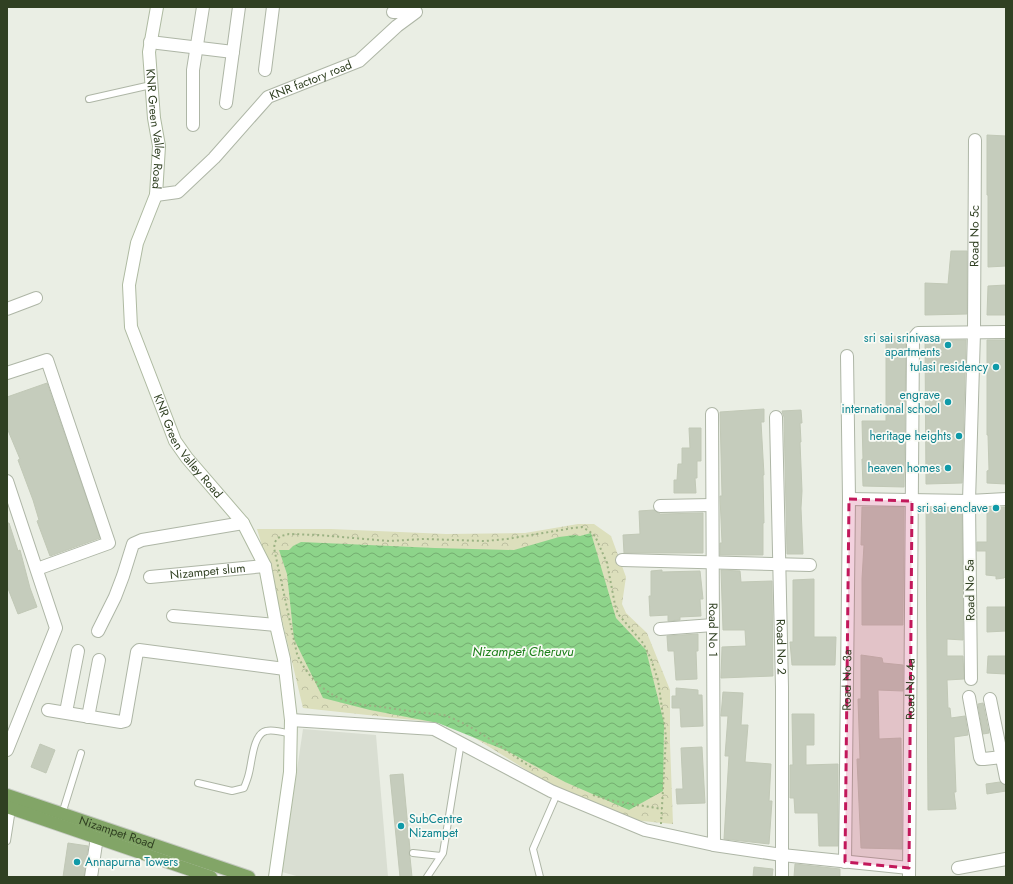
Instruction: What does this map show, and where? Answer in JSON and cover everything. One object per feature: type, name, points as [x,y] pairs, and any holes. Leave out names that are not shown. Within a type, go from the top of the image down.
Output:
[{"type":"main road","name":"Nizampet Road","points":[[7,795],[249,877]]},
{"type":"main road","name":"Nizampet Road","points":[[10,808],[208,876]]},
{"type":"street","name":"KNR Green Valley Road","points":[[157,7],[149,52],[154,118],[159,146],[156,195],[137,243],[130,278],[131,328],[175,441],[187,458],[243,523],[265,566],[284,659],[291,720],[290,772],[275,877]]},
{"type":"street","points":[[193,125],[193,70],[203,7]]},
{"type":"street","points":[[226,103],[240,7]]},
{"type":"street","points":[[265,70],[273,7]]},
{"type":"street","name":"KNR factory road","points":[[156,195],[178,192],[214,158],[268,97],[312,78],[359,61],[397,26],[416,12],[393,12]]},
{"type":"street","points":[[150,42],[233,52]]},
{"type":"street","name":"Road No 5c","points":[[969,501],[974,332],[975,140]]},
{"type":"street","points":[[7,309],[36,298]]},
{"type":"street","points":[[974,332],[1006,332]]},
{"type":"street","name":"Road No 4a","points":[[909,872],[912,339],[918,333],[974,332]]},
{"type":"street","name":"Road No 3a","points":[[846,862],[849,499],[847,356]]},
{"type":"street","points":[[7,373],[47,360],[109,543],[36,569]]},
{"type":"street","name":"Road No 1","points":[[712,414],[714,845]]},
{"type":"street","name":"Road No 2","points":[[776,417],[782,687],[782,877]]},
{"type":"street","points":[[7,481],[56,628],[7,750]]},
{"type":"street","points":[[849,499],[969,501],[1006,499]]},
{"type":"street","name":"Road No 5a","points":[[969,501],[970,679]]},
{"type":"street","points":[[660,506],[712,505]]},
{"type":"street","points":[[98,632],[115,597],[133,544],[142,540],[243,523]]},
{"type":"street","points":[[622,560],[810,565]]},
{"type":"street","name":"Nizampet slum","points":[[150,577],[265,566]]},
{"type":"street","points":[[173,616],[276,625]]},
{"type":"street","points":[[660,629],[713,625]]},
{"type":"street","points":[[48,710],[121,722],[125,721],[137,652],[140,650],[285,669]]},
{"type":"street","points":[[66,712],[78,651]]},
{"type":"street","points":[[88,717],[99,660]]},
{"type":"street","points":[[969,697],[981,759],[1003,754]]},
{"type":"street","points":[[990,699],[1003,754],[1006,778]]},
{"type":"street","points":[[291,720],[434,729],[557,794],[645,830],[714,845],[782,855],[846,862],[909,872]]},
{"type":"street","points":[[91,877],[97,837]]},
{"type":"street","points":[[958,868],[1006,859]]},
{"type":"lane","points":[[89,99],[151,85]]},
{"type":"lane","points":[[198,783],[232,791],[244,788],[249,774],[256,741],[259,735],[267,730],[291,734]]},
{"type":"lane","points":[[427,877],[443,853],[460,748]]},
{"type":"lane","points":[[62,814],[81,752]]},
{"type":"lane","points":[[540,877],[533,849],[557,794]]},
{"type":"lane","points":[[7,841],[10,808]]},
{"type":"lane","points":[[413,853],[441,856]]},
{"type":"path","points":[[533,768],[452,718],[355,703],[340,698],[327,691],[317,683],[304,668],[297,654],[274,548],[275,542],[281,536],[288,534],[389,541],[424,539],[485,541],[533,536],[573,528],[588,530],[595,536],[607,563],[618,614],[643,643],[651,659],[658,680],[666,737],[660,834]]},
{"type":"path","points":[[589,794],[609,800],[662,809]]},
{"type":"highlighted area","points":[[849,499],[912,501],[909,868],[845,862]]},
{"type":"shaded area","points":[[303,729],[376,735],[388,877],[300,877],[282,872]]},
{"type":"green space","name":"Nizampet Cheruvu","points":[[578,524],[594,524],[611,536],[626,577],[622,604],[626,613],[647,633],[670,690],[673,824],[632,820],[557,789],[470,735],[441,723],[303,708],[274,586],[257,529],[331,529],[446,534],[525,533]]},
{"type":"water","name":"Nizampet Cheruvu","points":[[591,533],[616,618],[646,650],[664,723],[663,791],[629,810],[565,782],[507,751],[438,723],[370,710],[323,698],[294,639],[287,574],[279,550],[289,550],[301,542],[514,550],[559,537],[575,535],[580,536]]},
{"type":"building","points":[[987,135],[1006,136],[1006,266],[988,267]]},
{"type":"building","points":[[951,251],[967,251],[967,314],[925,315],[925,283],[948,284]]},
{"type":"building","points":[[1006,285],[1006,315],[987,315],[988,286]]},
{"type":"building","points":[[886,336],[906,337],[904,487],[863,486],[862,421],[886,421]]},
{"type":"building","points":[[925,340],[966,340],[962,483],[926,484]]},
{"type":"building","points":[[987,340],[1005,340],[1006,484],[987,483],[987,471],[989,470],[987,435]]},
{"type":"building","points":[[47,383],[100,538],[50,556],[37,521],[39,520],[33,500],[18,460],[20,459],[7,428],[7,397]]},
{"type":"building","points":[[764,409],[764,422],[761,422],[764,475],[763,555],[720,555],[720,543],[722,543],[720,496],[722,496],[720,412]]},
{"type":"building","points":[[801,410],[802,423],[800,423],[800,442],[803,554],[787,554],[784,417],[782,411]]},
{"type":"building","points":[[689,428],[701,428],[701,461],[697,461],[697,478],[695,478],[696,493],[674,493],[674,480],[677,480],[678,464],[682,464],[682,448],[690,448]]},
{"type":"building","points":[[862,507],[904,507],[903,625],[862,625],[864,545],[861,545]]},
{"type":"building","points":[[1006,507],[1006,576],[1004,578],[996,579],[996,576],[986,575],[986,551],[977,551],[977,542],[987,542],[987,508]]},
{"type":"building","points":[[926,508],[962,508],[963,640],[947,639],[947,656],[963,656],[964,679],[947,680],[948,708],[950,708],[951,718],[965,716],[968,735],[954,737],[956,792],[954,792],[956,809],[928,810]]},
{"type":"building","points":[[654,510],[660,514],[703,513],[703,553],[624,553],[623,535],[640,534],[639,511]]},
{"type":"building","points":[[7,523],[9,523],[18,551],[20,550],[30,588],[37,607],[18,614],[7,586]]},
{"type":"building","points":[[662,570],[662,572],[700,571],[703,599],[700,599],[701,616],[680,617],[680,620],[668,621],[668,615],[650,616],[649,596],[651,596],[651,571]]},
{"type":"building","points":[[721,570],[740,571],[741,582],[772,581],[773,676],[721,678],[722,647],[746,646],[745,630],[723,630]]},
{"type":"building","points":[[814,579],[814,637],[836,637],[835,665],[792,665],[790,642],[793,642],[793,580]]},
{"type":"building","points":[[987,607],[1006,607],[1006,631],[987,632]]},
{"type":"building","points":[[698,634],[698,651],[696,651],[697,679],[676,680],[674,651],[668,651],[667,636]]},
{"type":"building","points":[[861,655],[882,658],[883,663],[903,665],[903,691],[878,690],[879,739],[901,738],[902,849],[861,848],[857,759],[860,759],[858,699],[861,699]]},
{"type":"building","points":[[988,656],[1006,656],[1006,674],[987,673]]},
{"type":"building","points":[[676,688],[698,690],[698,695],[702,695],[703,726],[681,727],[680,708],[672,708],[672,696],[676,696]]},
{"type":"building","points":[[723,692],[743,693],[741,725],[748,725],[745,762],[771,764],[769,801],[772,801],[769,844],[724,839],[729,756],[725,756],[728,716],[721,716]]},
{"type":"building","points":[[983,703],[989,733],[983,734],[978,704]]},
{"type":"building","points":[[792,714],[814,714],[814,745],[806,745],[806,765],[838,764],[838,846],[819,846],[818,813],[795,813],[794,798],[790,798],[790,765],[793,765]]},
{"type":"building","points":[[40,744],[55,750],[46,773],[31,767]]},
{"type":"building","points":[[702,747],[705,803],[677,804],[676,789],[683,789],[681,748]]},
{"type":"building","name":"SubCentre Nizampet","points":[[403,774],[412,877],[400,877],[390,775]]},
{"type":"building","points":[[1000,782],[1006,785],[1006,791],[987,794],[986,784]]},
{"type":"building","name":"Annapurna Towers","points":[[68,843],[88,846],[84,877],[63,877]]},
{"type":"building","points":[[795,864],[840,869],[840,877],[794,877]]},
{"type":"building","points":[[754,867],[773,869],[772,877],[753,877]]},
{"type":"place","name":"sri sai srinivasa apartments","points":[[948,345]]},
{"type":"place","name":"tulasi residency","points":[[996,367]]},
{"type":"place","name":"engrave international school","points":[[948,402]]},
{"type":"place","name":"heritage heights","points":[[959,436]]},
{"type":"place","name":"heaven homes","points":[[948,468]]},
{"type":"place","name":"sri sai enclave","points":[[996,508]]},
{"type":"place","name":"SubCentre Nizampet","points":[[401,826]]},
{"type":"place","name":"Annapurna Towers","points":[[77,862]]}]
